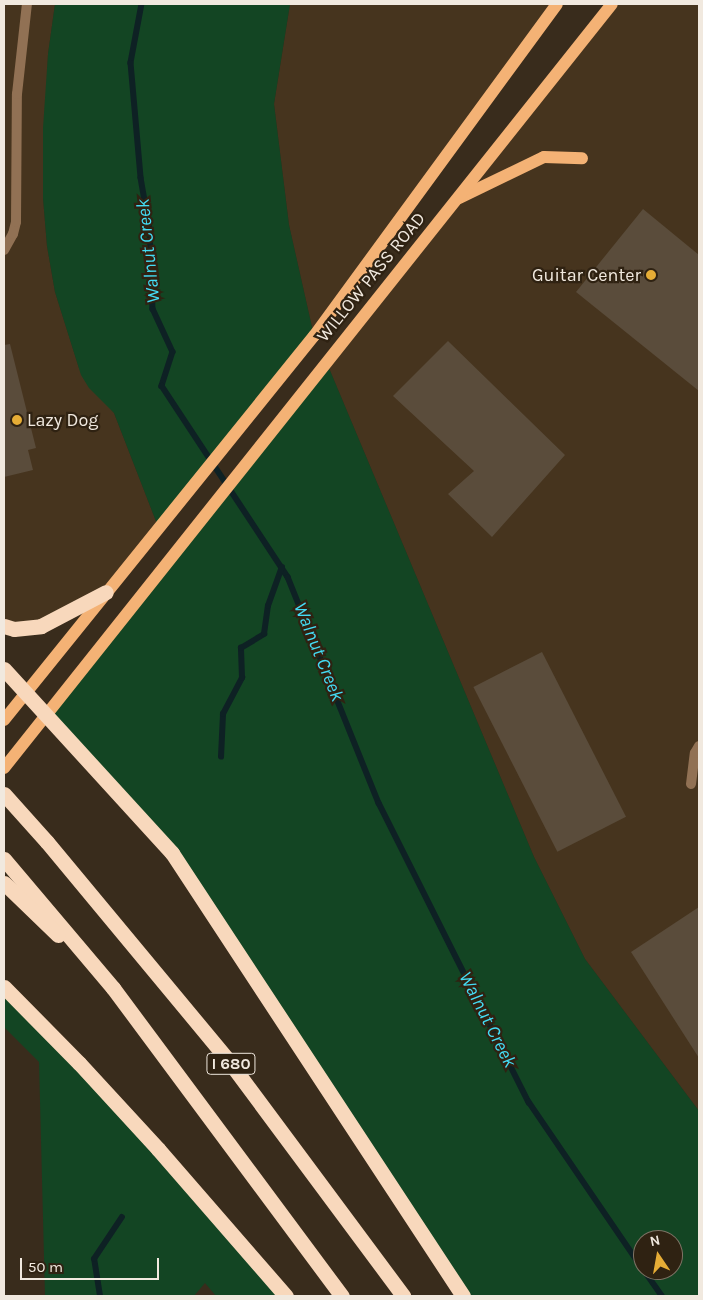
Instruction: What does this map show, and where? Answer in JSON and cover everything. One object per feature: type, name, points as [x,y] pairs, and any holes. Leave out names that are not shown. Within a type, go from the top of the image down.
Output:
[{"type":"highway","points":[[4,626],[14,629],[41,626],[106,592]]},
{"type":"highway","points":[[4,669],[172,853],[463,1296]]},
{"type":"highway","name":"I 680","points":[[4,794],[47,842],[230,1064],[403,1296]]},
{"type":"highway","name":"I 680","points":[[4,858],[113,988],[342,1296]]},
{"type":"highway","points":[[4,883],[113,988]]},
{"type":"highway","points":[[4,987],[158,1149],[286,1296]]},
{"type":"main road","name":"WILLOW PASS ROAD","points":[[4,720],[314,336],[557,4]]},
{"type":"main road","name":"WILLOW PASS ROAD","points":[[4,768],[454,200],[612,5]]},
{"type":"main road","points":[[454,200],[544,157],[582,158]]},
{"type":"street","points":[[4,250],[13,234],[16,222],[17,94],[22,29],[27,4]]},
{"type":"street","points":[[691,784],[695,753],[699,746]]},
{"type":"shaded area","points":[[4,4],[55,4],[48,54],[43,197],[47,246],[55,292],[79,368],[114,413],[159,529],[106,592],[41,626],[4,626]]},
{"type":"shaded area","points":[[290,4],[557,4],[314,336],[289,225],[274,104]]},
{"type":"shaded area","points":[[615,4],[699,4],[699,1111],[585,959],[534,857],[326,361]]},
{"type":"green space","points":[[55,4],[290,4],[274,104],[289,225],[314,336],[159,529],[114,413],[89,388],[81,375],[55,292],[47,246],[43,198],[43,128],[48,54]]},
{"type":"green space","points":[[326,361],[534,857],[585,959],[699,1111],[699,1296],[463,1296],[193,883],[47,714]]},
{"type":"green space","points":[[4,987],[286,1296],[216,1296],[205,1283],[194,1296],[45,1296],[39,1062],[4,1027]]},
{"type":"building","points":[[643,209],[699,255],[699,391],[576,292]]},
{"type":"building","points":[[448,341],[565,455],[492,537],[448,494],[474,471],[393,396]]},
{"type":"building","name":"Lazy Dog","points":[[10,344],[36,448],[28,450],[33,470],[4,477],[4,345]]},
{"type":"building","points":[[542,652],[626,817],[557,852],[473,687]]},
{"type":"building","points":[[699,907],[699,1058],[631,952]]},
{"type":"waterway","name":"Walnut Creek","points":[[142,4],[131,63],[141,178],[150,229],[153,309],[173,352],[162,386],[288,577],[379,803],[529,1102],[633,1254]]},
{"type":"waterway","points":[[221,757],[223,714],[242,678],[241,648],[264,634],[268,606],[282,567]]},
{"type":"waterway","points":[[100,1296],[94,1259],[122,1217]]},
{"type":"waterway","name":"Walnut Creek","points":[[651,1280],[662,1296]]},
{"type":"place","name":"Guitar Center","points":[[651,275]]},
{"type":"place","name":"Lazy Dog","points":[[17,420]]}]
